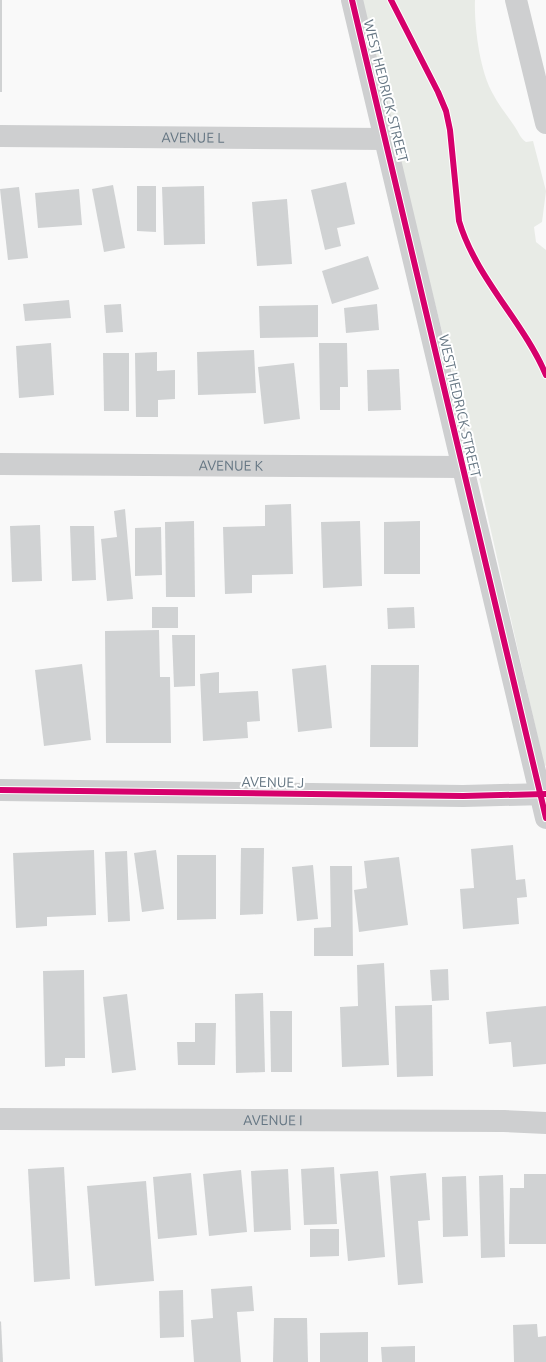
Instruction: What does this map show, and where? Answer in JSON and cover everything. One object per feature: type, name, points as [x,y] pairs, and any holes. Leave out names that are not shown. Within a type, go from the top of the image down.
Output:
[{"type":"street","name":"WEST HEDRICK STREET","points":[[352,0],[462,467],[543,794],[546,818]]},
{"type":"street","points":[[516,0],[546,123]]},
{"type":"street","name":"AVENUE L","points":[[0,136],[385,140]]},
{"type":"street","name":"AVENUE K","points":[[0,464],[462,467]]},
{"type":"street","name":"AVENUE J","points":[[0,790],[455,796],[543,794]]},
{"type":"street","name":"AVENUE I","points":[[0,1119],[504,1121],[546,1123]]},
{"type":"shaded area","points":[[358,0],[475,0],[477,35],[481,61],[488,85],[498,103],[521,137],[526,142],[533,141],[546,191],[542,222],[534,227],[536,242],[546,250],[546,766],[544,765],[477,469]]},
{"type":"building","points":[[0,0],[2,0],[2,92],[0,92]]},
{"type":"building","points":[[346,182],[355,224],[337,228],[341,246],[325,250],[311,190]]},
{"type":"building","points":[[113,185],[125,248],[104,252],[92,189]]},
{"type":"building","points":[[137,186],[156,186],[156,232],[137,231]]},
{"type":"building","points":[[204,186],[205,244],[164,245],[162,187]]},
{"type":"building","points":[[19,187],[28,258],[8,260],[0,189]]},
{"type":"building","points":[[79,189],[82,225],[38,228],[35,193]]},
{"type":"building","points":[[287,199],[292,264],[257,266],[252,202]]},
{"type":"building","points":[[368,256],[379,289],[332,304],[322,271]]},
{"type":"building","points":[[69,300],[71,318],[25,321],[23,304]]},
{"type":"building","points":[[121,304],[123,332],[106,333],[104,305]]},
{"type":"building","points":[[377,304],[379,330],[346,333],[344,308]]},
{"type":"building","points":[[318,305],[318,337],[260,338],[259,306]]},
{"type":"building","points":[[51,343],[54,395],[19,398],[16,346]]},
{"type":"building","points":[[319,343],[347,343],[348,387],[340,387],[340,410],[320,410]]},
{"type":"building","points":[[254,350],[256,393],[198,395],[197,352]]},
{"type":"building","points":[[157,352],[157,371],[175,370],[175,399],[158,400],[158,417],[136,417],[135,353]]},
{"type":"building","points":[[103,353],[129,353],[129,411],[104,411]]},
{"type":"building","points":[[294,363],[300,419],[264,424],[258,367]]},
{"type":"building","points":[[399,369],[401,410],[368,411],[367,370]]},
{"type":"building","points":[[291,504],[293,574],[252,575],[252,593],[225,594],[223,527],[265,526],[265,505]]},
{"type":"building","points":[[125,509],[133,599],[107,601],[101,539],[117,537],[114,511]]},
{"type":"building","points":[[194,521],[195,597],[166,597],[165,522]]},
{"type":"building","points":[[360,521],[362,586],[323,588],[321,522]]},
{"type":"building","points":[[420,521],[420,574],[384,574],[384,522]]},
{"type":"building","points":[[40,525],[42,581],[12,582],[10,526]]},
{"type":"building","points":[[70,526],[94,526],[96,580],[72,581]]},
{"type":"building","points":[[161,527],[162,575],[135,576],[135,528]]},
{"type":"building","points":[[152,607],[178,607],[178,628],[152,628]]},
{"type":"building","points":[[414,607],[415,628],[388,629],[387,608]]},
{"type":"building","points":[[159,630],[160,677],[170,677],[171,743],[106,743],[105,631]]},
{"type":"building","points":[[172,635],[195,635],[195,686],[174,687]]},
{"type":"building","points":[[82,664],[91,740],[44,746],[35,670]]},
{"type":"building","points":[[326,665],[332,728],[298,732],[292,669]]},
{"type":"building","points":[[371,665],[419,665],[418,747],[370,747]]},
{"type":"building","points":[[219,672],[219,693],[258,691],[260,721],[247,722],[248,738],[203,741],[200,674]]},
{"type":"building","points":[[513,845],[516,880],[525,879],[527,897],[517,898],[519,924],[463,929],[460,889],[474,888],[471,849]]},
{"type":"building","points":[[241,848],[264,848],[263,914],[240,915]]},
{"type":"building","points":[[94,850],[96,915],[47,917],[47,926],[16,928],[13,853]]},
{"type":"building","points":[[156,850],[164,909],[142,912],[134,853]]},
{"type":"building","points":[[127,851],[130,921],[108,922],[105,852]]},
{"type":"building","points":[[177,855],[216,855],[216,919],[177,920]]},
{"type":"building","points":[[399,857],[408,925],[359,932],[354,890],[367,888],[364,861]]},
{"type":"building","points":[[313,865],[318,919],[297,921],[292,867]]},
{"type":"building","points":[[330,866],[352,866],[353,956],[314,956],[314,928],[331,927]]},
{"type":"building","points":[[384,963],[389,1065],[342,1067],[340,1007],[358,1006],[357,965]]},
{"type":"building","points":[[448,969],[449,1000],[432,1001],[430,970]]},
{"type":"building","points":[[84,970],[85,1058],[65,1058],[65,1066],[45,1067],[43,971]]},
{"type":"building","points":[[263,993],[265,1072],[236,1073],[235,994]]},
{"type":"building","points":[[127,994],[136,1070],[112,1073],[103,997]]},
{"type":"building","points":[[432,1005],[433,1076],[397,1077],[395,1006]]},
{"type":"building","points":[[546,1006],[546,1064],[513,1067],[511,1042],[489,1044],[486,1012]]},
{"type":"building","points":[[270,1011],[292,1011],[292,1072],[271,1072]]},
{"type":"building","points":[[195,1023],[216,1023],[215,1065],[178,1065],[177,1042],[195,1042]]},
{"type":"building","points":[[64,1167],[70,1279],[34,1282],[28,1169]]},
{"type":"building","points":[[334,1167],[337,1224],[304,1225],[301,1169]]},
{"type":"building","points":[[288,1169],[291,1230],[254,1232],[251,1171]]},
{"type":"building","points":[[241,1170],[247,1232],[209,1236],[203,1174]]},
{"type":"building","points":[[378,1171],[385,1257],[348,1261],[340,1174]]},
{"type":"building","points":[[191,1173],[197,1235],[158,1239],[153,1177]]},
{"type":"building","points":[[426,1173],[430,1220],[418,1221],[423,1283],[398,1285],[390,1176]]},
{"type":"building","points":[[524,1174],[546,1174],[546,1244],[509,1244],[510,1188],[524,1188]]},
{"type":"building","points":[[503,1175],[505,1257],[481,1258],[479,1176]]},
{"type":"building","points":[[466,1176],[468,1236],[443,1237],[442,1177]]},
{"type":"building","points":[[146,1181],[154,1281],[95,1286],[87,1186]]},
{"type":"building","points":[[310,1229],[339,1229],[339,1256],[310,1257]]},
{"type":"building","points":[[252,1286],[254,1311],[237,1312],[241,1362],[194,1362],[191,1320],[213,1318],[211,1289]]},
{"type":"building","points":[[183,1290],[184,1337],[160,1338],[159,1291]]},
{"type":"building","points":[[274,1318],[307,1318],[308,1362],[273,1362]]},
{"type":"building","points":[[1,1321],[3,1362],[0,1362]]},
{"type":"building","points":[[537,1324],[538,1337],[546,1336],[546,1362],[514,1362],[513,1325]]},
{"type":"building","points":[[368,1332],[368,1362],[320,1362],[320,1333]]},
{"type":"building","points":[[415,1346],[415,1362],[382,1362],[381,1347]]},
{"type":"cycle path","points":[[352,0],[546,818]]},
{"type":"cycle path","points":[[391,0],[438,92],[446,111],[450,130],[459,221],[467,242],[488,281],[525,336],[546,375]]},
{"type":"cycle path","points":[[0,790],[463,796],[546,794]]}]
